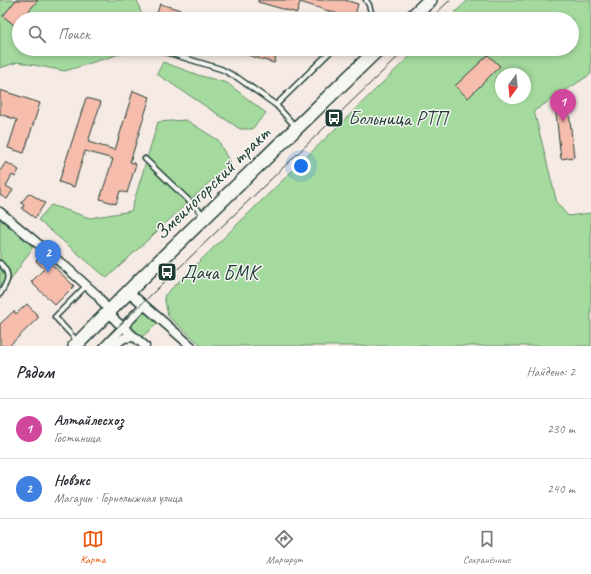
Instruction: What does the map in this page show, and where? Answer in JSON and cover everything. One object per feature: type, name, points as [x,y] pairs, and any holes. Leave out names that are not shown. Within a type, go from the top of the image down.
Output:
[{"type":"highway","points":[[417,12],[430,0]]},
{"type":"highway","name":"Змеиногорский тракт","points":[[77,344],[371,56]]},
{"type":"street","points":[[0,212],[97,295],[116,321],[145,346]]},
{"type":"street","points":[[129,292],[190,346]]},
{"type":"street","points":[[105,346],[144,305]]},
{"type":"street","points":[[113,346],[124,338],[134,337]]},
{"type":"lane","points":[[366,0],[370,12]]},
{"type":"lane","points":[[178,56],[221,69],[238,78],[276,105],[297,127]]},
{"type":"lane","points":[[276,105],[326,56]]},
{"type":"lane","points":[[145,159],[206,216]]},
{"type":"lane","points":[[0,263],[6,269],[8,278],[0,294]]},
{"type":"lane","points":[[77,344],[55,317],[86,286]]},
{"type":"green space","points":[[0,0],[137,0],[141,12],[12,12],[12,56],[113,56],[65,71],[18,62],[0,68]]},
{"type":"green space","points":[[468,0],[591,0],[591,74],[534,111],[557,203],[568,216],[591,213],[591,346],[202,346],[168,316],[164,296],[410,56],[579,56],[579,12],[455,12]]},
{"type":"green space","points":[[163,62],[198,75],[227,83],[266,113],[252,129],[240,129],[157,74]]},
{"type":"green space","points":[[186,120],[218,140],[230,163],[107,278],[38,220],[51,205],[90,218],[131,211],[158,122]]},
{"type":"green space","points":[[0,219],[33,247],[8,284],[0,286]]},
{"type":"green space","points":[[145,313],[159,322],[142,337],[129,325],[139,315]]},
{"type":"building","points":[[16,0],[38,0],[28,12],[12,12],[12,23],[3,16]]},
{"type":"building","points":[[258,0],[345,0],[358,4],[356,12],[332,12],[300,2],[297,12],[293,12],[258,2]]},
{"type":"building","points":[[160,4],[188,12],[157,12]]},
{"type":"building","points":[[251,56],[276,56],[274,63]]},
{"type":"building","points":[[487,56],[489,56],[500,66],[495,68],[495,71],[468,98],[455,86]]},
{"type":"building","points":[[0,90],[40,103],[24,153],[8,148],[17,120],[0,114]]},
{"type":"building","points":[[133,91],[150,97],[130,162],[136,164],[127,193],[120,191],[116,204],[100,199],[113,159],[85,151],[74,187],[59,182],[86,98],[101,102],[88,142],[115,150]]},
{"type":"building","points":[[568,102],[574,157],[561,159],[555,104]]},
{"type":"building","points":[[6,162],[19,170],[15,177],[12,175],[6,186],[13,190],[7,199],[0,195],[0,171]]},
{"type":"building","points":[[29,193],[45,203],[35,218],[22,209],[24,205],[21,203]]},
{"type":"building","points":[[42,255],[74,286],[55,305],[31,282],[44,269],[36,261]]},
{"type":"building","points":[[27,304],[39,317],[9,346],[0,346],[0,324],[14,311],[16,314]]},
{"type":"tram line","points":[[437,12],[450,0]]},
{"type":"tram line","points":[[98,346],[399,56]]},
{"type":"place","name":"Больница РТП","points":[[334,118]]},
{"type":"place","name":"Алтайлесхоз","points":[[563,122]]},
{"type":"place","name":"Дача БМК","points":[[167,272]]},
{"type":"place","name":"Новэкс","points":[[48,273]]}]
